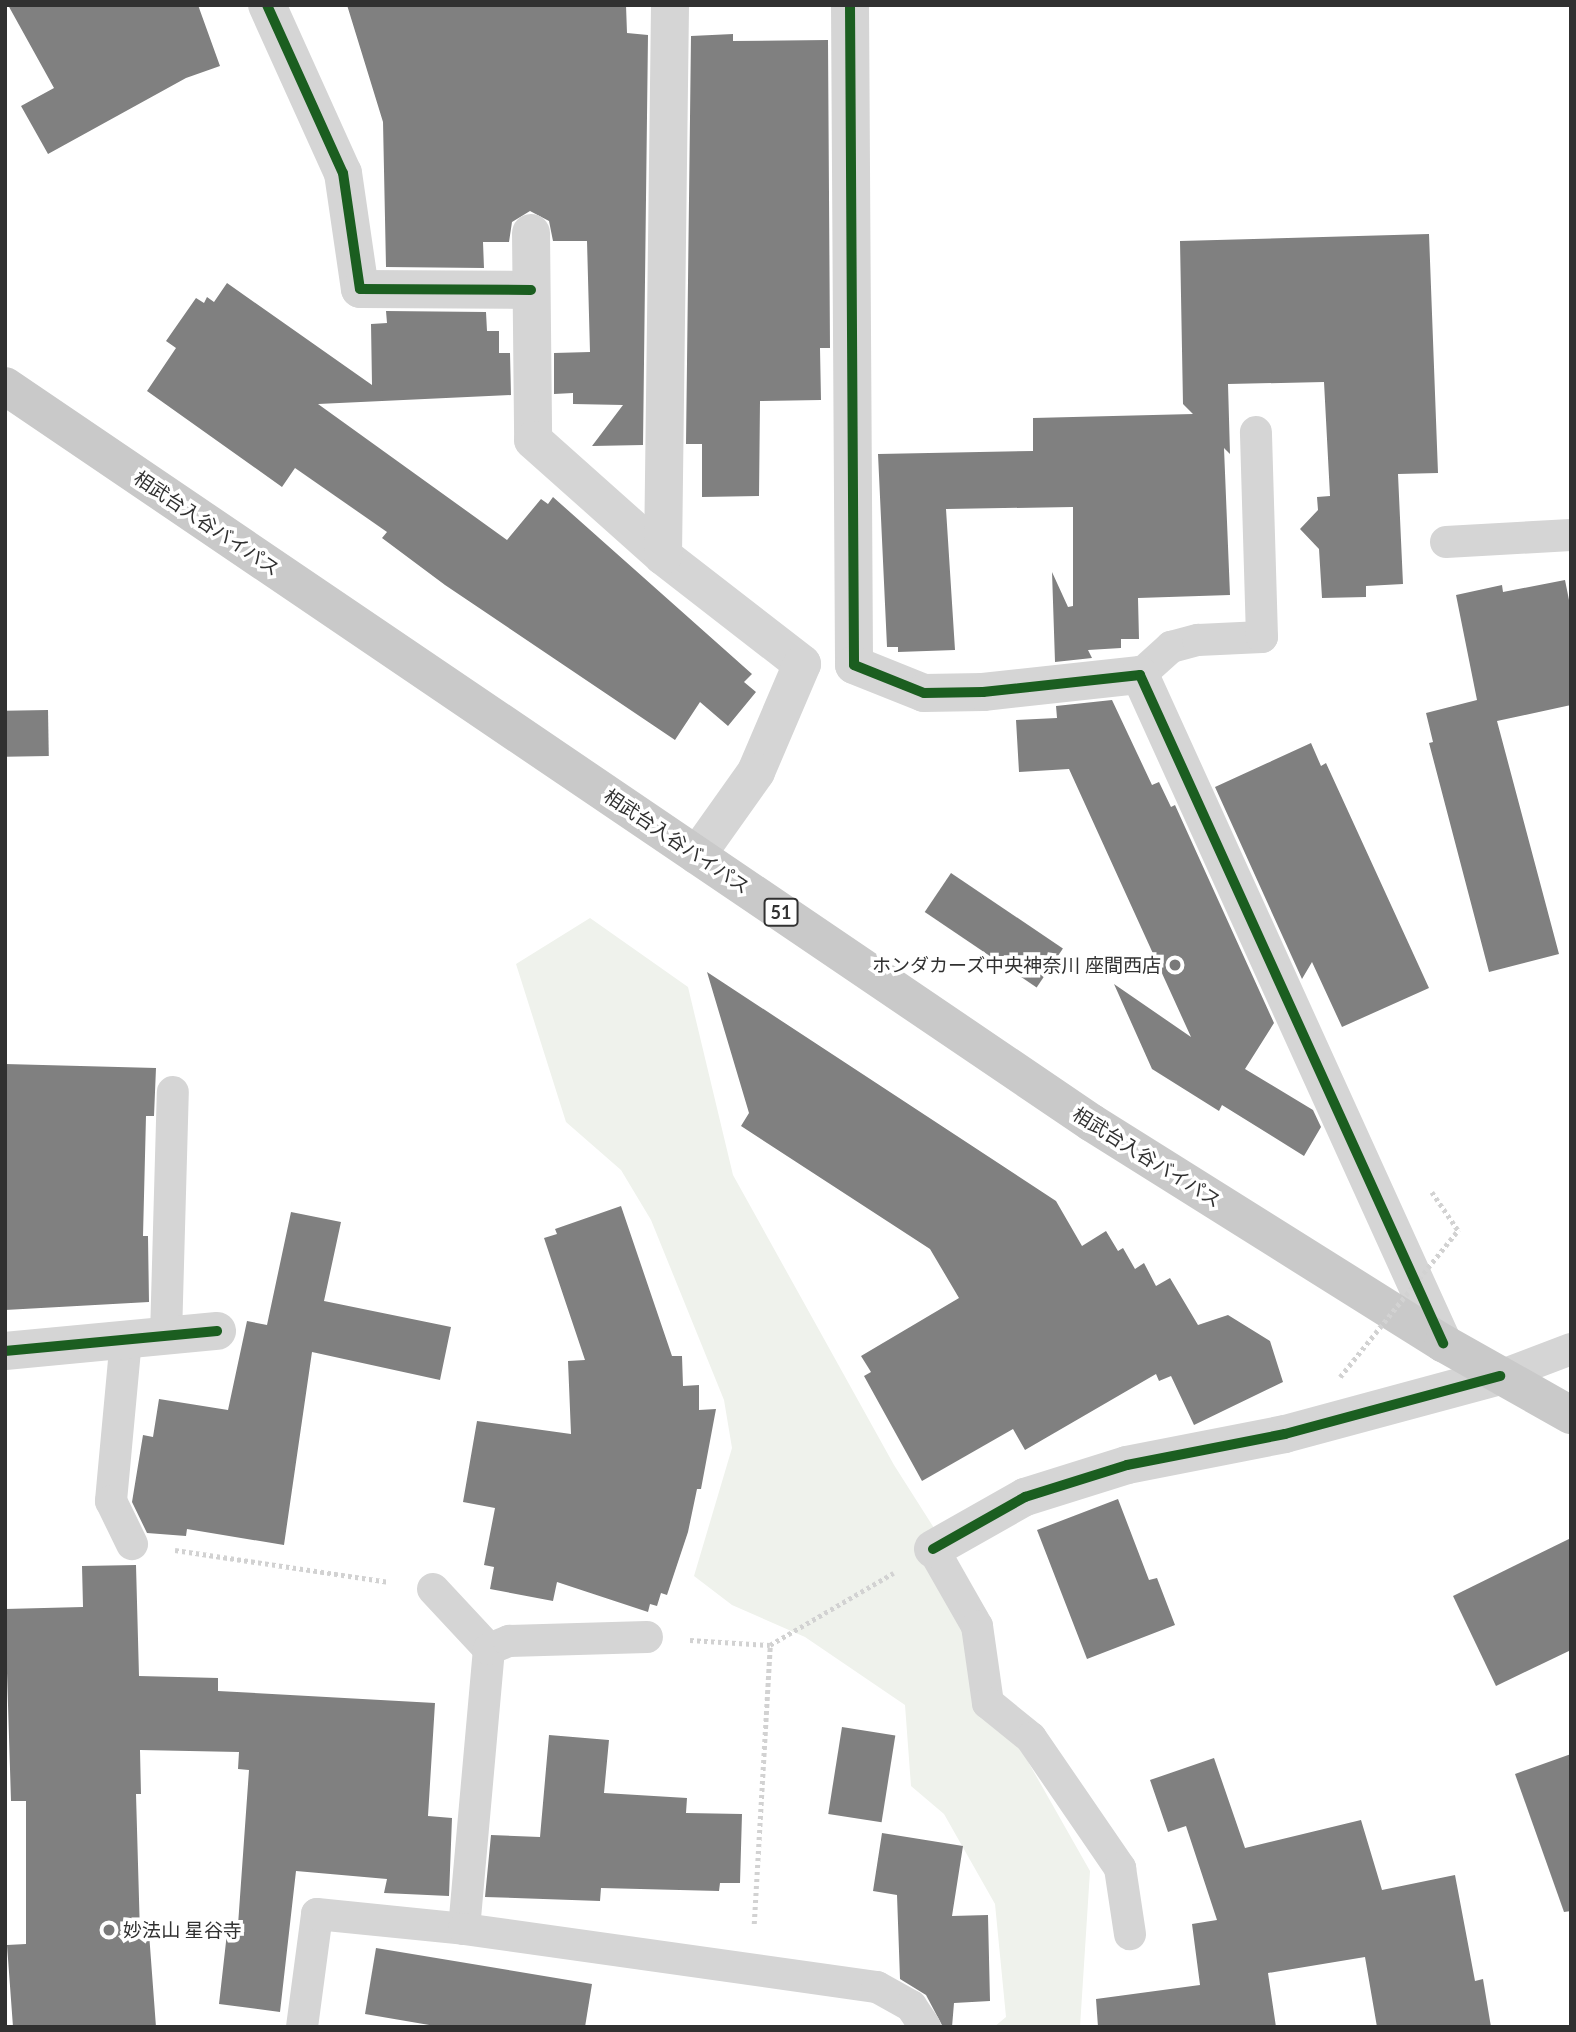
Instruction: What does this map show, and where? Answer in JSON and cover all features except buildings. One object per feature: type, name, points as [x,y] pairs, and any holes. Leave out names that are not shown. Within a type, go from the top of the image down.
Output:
[{"type":"main road","name":"相武台入谷バイパス","points":[[5,386],[1093,1123],[1443,1343],[1571,1415]]},
{"type":"street","points":[[267,5],[343,173],[359,289],[531,290]]},
{"type":"street","points":[[663,556],[670,5]]},
{"type":"street","points":[[850,5],[854,665],[924,693],[983,692],[1140,675],[1443,1343]]},
{"type":"street","points":[[531,233],[533,440],[663,556],[802,664],[756,772],[697,855]]},
{"type":"street","points":[[5,1351],[217,1331]]},
{"type":"street","points":[[933,1549],[1025,1497],[1127,1465],[1285,1434],[1500,1376]]},
{"type":"lane","points":[[1140,675],[1171,647],[1198,640],[1262,637],[1256,432]]},
{"type":"lane","points":[[1446,542],[1571,535]]},
{"type":"lane","points":[[166,1336],[173,1092]]},
{"type":"lane","points":[[126,1339],[111,1501],[132,1544]]},
{"type":"lane","points":[[1500,1376],[1571,1349]]},
{"type":"lane","points":[[933,1549],[977,1626],[988,1703],[1031,1738],[1120,1868],[1130,1934]]},
{"type":"lane","points":[[433,1589],[489,1648],[464,1929]]},
{"type":"lane","points":[[489,1648],[509,1641],[648,1637]]},
{"type":"lane","points":[[302,2027],[317,1914],[464,1929],[752,1967],[877,1987],[911,2006],[925,2027]]},
{"type":"path","points":[[1340,1377],[1458,1230]]},
{"type":"path","points":[[132,1544],[433,1589]]},
{"type":"path","points":[[648,1637],[769,1645],[933,1549]]},
{"type":"path","points":[[752,1967],[769,1645]]},
{"type":"shaded area","points":[[590,918],[688,987],[733,1175],[894,1465],[988,1613],[1001,1714],[1090,1871],[1080,2027],[994,2027],[1006,2017],[995,1904],[944,1814],[911,1786],[905,1705],[805,1637],[732,1605],[694,1576],[732,1448],[724,1400],[651,1220],[621,1170],[566,1122],[516,964]]},
{"type":"cycle path","points":[[267,5],[343,173],[360,289],[531,290]]},
{"type":"cycle path","points":[[850,5],[854,665],[924,693],[983,692],[1140,675],[1443,1343]]},
{"type":"cycle path","points":[[5,1351],[217,1331]]},
{"type":"cycle path","points":[[933,1549],[1025,1497],[1127,1465],[1285,1434],[1500,1376]]},
{"type":"place","name":"ホンダカーズ中央神奈川 座間西店","points":[[1175,965]]},
{"type":"place","name":"妙法山 星谷寺","points":[[109,1930]]}]
